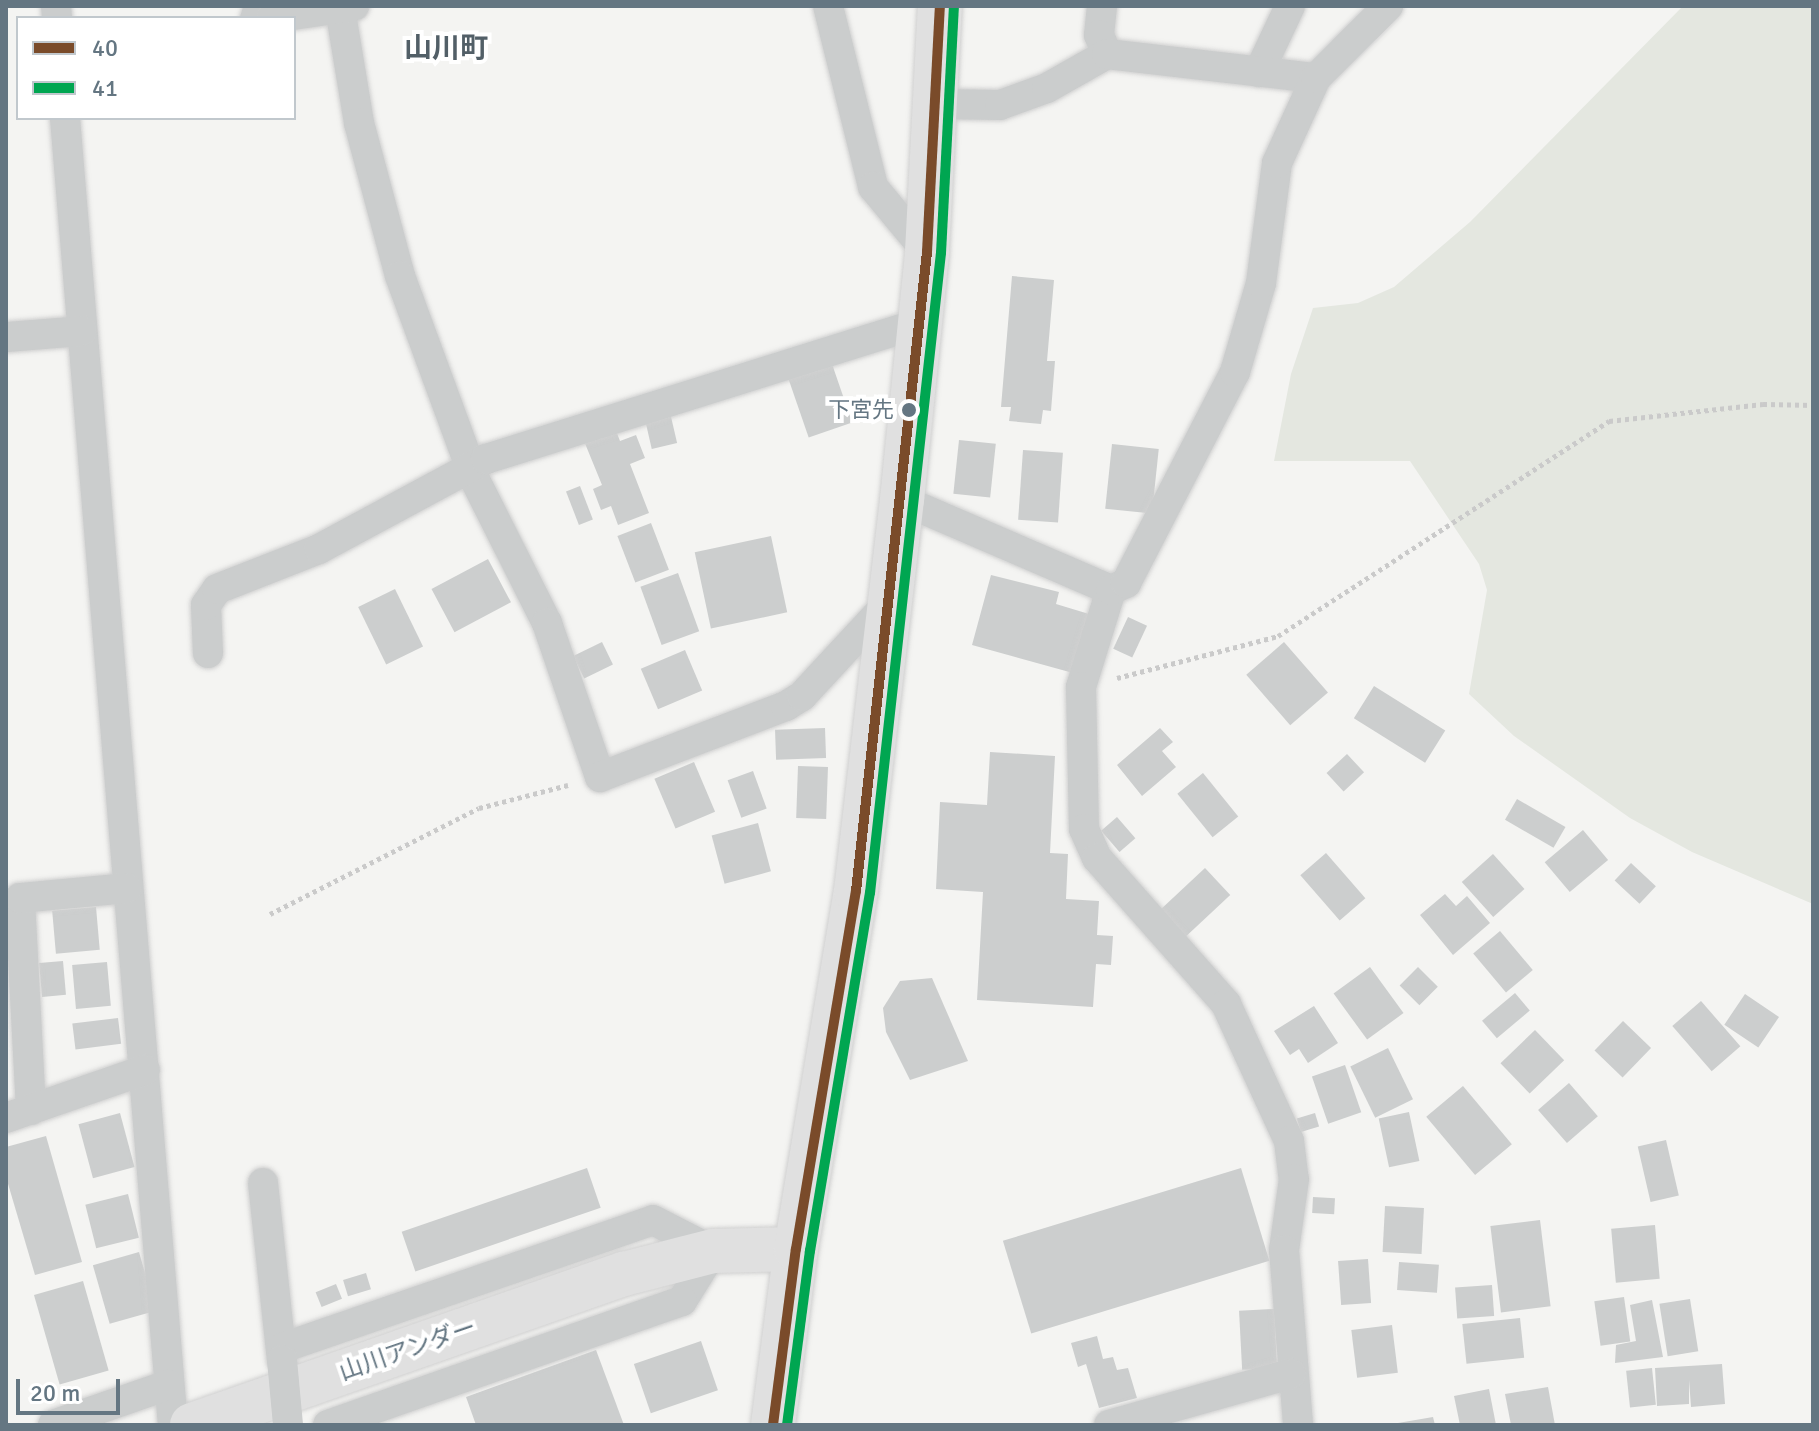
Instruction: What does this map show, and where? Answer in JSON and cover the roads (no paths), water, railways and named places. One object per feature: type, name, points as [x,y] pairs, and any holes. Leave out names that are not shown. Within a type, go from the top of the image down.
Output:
[{"type":"main road","points":[[773,1425],[796,1249],[856,891],[902,500],[927,252],[938,104],[940,6]]},
{"type":"main road","name":"山川アンダー","points":[[175,1408],[624,1274],[713,1251],[796,1249]]},
{"type":"street","points":[[828,6],[873,187],[927,252]]},
{"type":"street","points":[[1102,6],[1099,35],[1107,54]]},
{"type":"street","points":[[1259,72],[1290,6]]},
{"type":"street","points":[[1298,1425],[1291,1374],[1284,1250],[1294,1179],[1289,1141],[1226,1004],[1097,858],[1084,829],[1081,687],[1111,590],[1126,583],[1235,372],[1261,283],[1277,163],[1316,78],[1388,6]]},
{"type":"street","points":[[286,16],[347,7],[359,123],[400,276],[471,469],[547,623],[600,777],[794,701],[890,601]]},
{"type":"street","points":[[938,104],[1000,105],[1047,88],[1107,54],[1316,78]]},
{"type":"street","points":[[53,1425],[175,1408],[127,888],[65,120]]},
{"type":"street","points":[[208,653],[206,605],[217,589],[319,549],[486,459],[920,323]]},
{"type":"street","points":[[6,337],[82,331]]},
{"type":"street","points":[[902,500],[1111,590]]},
{"type":"street","points":[[127,888],[20,898],[19,1114],[145,1070]]},
{"type":"street","points":[[263,1183],[288,1425]]},
{"type":"street","points":[[282,1354],[653,1220],[713,1251],[682,1301],[328,1425]]},
{"type":"street","points":[[1109,1425],[1291,1374]]},
{"type":"place","name":"下宮先","points":[[909,410]]},
{"type":"district","name":"山川町","points":[[446,48]]}]
